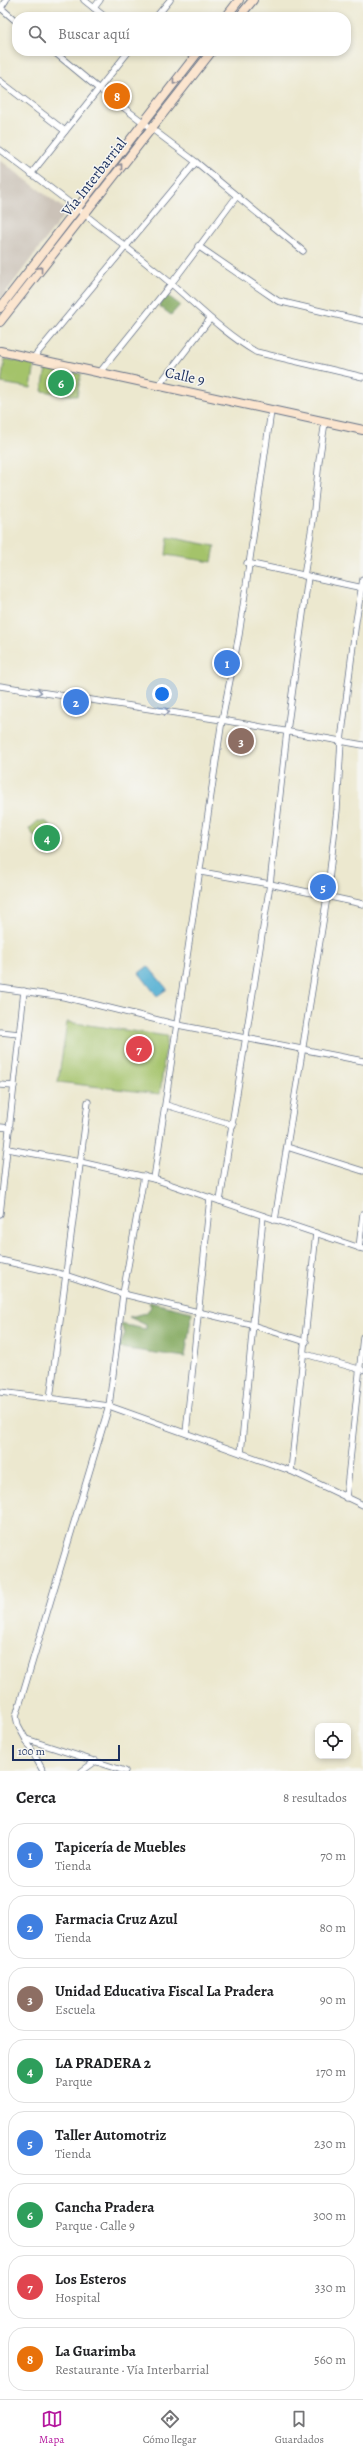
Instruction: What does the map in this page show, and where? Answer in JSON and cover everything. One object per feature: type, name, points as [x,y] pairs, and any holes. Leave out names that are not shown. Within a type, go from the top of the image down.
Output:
[{"type":"main road","points":[[230,12],[240,0]]},
{"type":"main road","points":[[243,12],[253,0]]},
{"type":"main road","name":"Vía Interbarrial","points":[[0,322],[22,286],[77,207],[195,56]]},
{"type":"main road","name":"Vía Interbarrial","points":[[0,308],[22,286],[84,213],[150,127],[208,56]]},
{"type":"main road","points":[[193,59],[200,66]]},
{"type":"main road","name":"Calle 9","points":[[0,351],[34,357],[271,411],[363,430]]},
{"type":"street","points":[[6,0],[0,9],[12,18]]},
{"type":"street","points":[[84,0],[99,12]]},
{"type":"street","points":[[94,8],[100,0]]},
{"type":"street","points":[[160,12],[170,0]]},
{"type":"street","points":[[59,56],[99,89],[196,162],[303,251]]},
{"type":"street","points":[[31,174],[125,56]]},
{"type":"street","points":[[0,81],[65,131]]},
{"type":"street","points":[[0,150],[77,207],[127,247],[171,284],[210,320],[256,352],[363,377]]},
{"type":"street","points":[[34,357],[127,247],[196,162]]},
{"type":"street","points":[[100,372],[171,284],[198,246],[237,196]]},
{"type":"street","points":[[198,246],[278,301],[363,321]]},
{"type":"street","points":[[159,385],[210,320]]},
{"type":"street","points":[[154,1179],[201,872],[222,720],[239,635],[247,563],[271,411]]},
{"type":"street","points":[[220,1201],[270,884],[313,520],[318,461],[325,422]]},
{"type":"street","points":[[247,563],[363,588]]},
{"type":"street","points":[[275,1220],[327,897],[337,810],[341,741],[356,621],[363,588],[363,579]]},
{"type":"street","points":[[0,686],[222,720],[363,745]]},
{"type":"street","points":[[201,872],[270,884],[363,904]]},
{"type":"street","points":[[0,988],[117,1008],[178,1025],[246,1037],[363,1061]]},
{"type":"street","points":[[0,1214],[1,1192],[8,1149],[18,1034],[24,991]]},
{"type":"street","points":[[0,1032],[18,1034]]},
{"type":"street","points":[[0,1085],[14,1086]]},
{"type":"street","points":[[50,1398],[88,1102]]},
{"type":"street","points":[[166,1105],[233,1125]]},
{"type":"street","points":[[0,1127],[10,1128]]},
{"type":"street","points":[[287,1147],[363,1171]]},
{"type":"street","points":[[8,1149],[80,1162],[144,1176],[361,1248],[363,1214]]},
{"type":"street","points":[[44,1771],[18,1725],[16,1716],[109,1406],[123,1294],[144,1176]]},
{"type":"street","points":[[186,1434],[210,1198]]},
{"type":"street","points":[[241,1453],[263,1216]]},
{"type":"street","points":[[291,1471],[305,1354],[316,1233]]},
{"type":"street","points":[[0,1260],[65,1275],[123,1294],[252,1325],[306,1342]]},
{"type":"street","points":[[346,1498],[361,1370],[363,1337]]},
{"type":"street","points":[[305,1354],[361,1370]]},
{"type":"street","points":[[0,1392],[109,1406],[291,1471],[363,1505]]},
{"type":"street","points":[[26,1739],[96,1761],[110,1768],[125,1771]]},
{"type":"street","points":[[82,1771],[96,1761]]},
{"type":"shaded area","points":[[0,160],[67,211],[0,300]]},
{"type":"green space","points":[[167,295],[180,305],[171,315],[159,306]]},
{"type":"green space","points":[[5,359],[35,364],[31,388],[1,383]]},
{"type":"green space","points":[[46,369],[81,374],[77,396],[42,391]]},
{"type":"green space","points":[[168,537],[215,546],[212,562],[166,555]]},
{"type":"green space","points":[[38,821],[47,822],[65,846],[49,856],[29,829]]},
{"type":"green space","points":[[67,1022],[167,1036],[160,1094],[58,1082]]},
{"type":"green space","points":[[149,1302],[192,1312],[185,1357],[119,1348],[125,1333],[120,1324],[146,1329],[146,1325],[129,1317],[146,1313],[151,1307]]},
{"type":"water","points":[[148,966],[167,989],[157,996],[139,973]]},
{"type":"place","name":"La Guarimba","points":[[117,96]]},
{"type":"place","name":"Cancha Pradera","points":[[61,383]]},
{"type":"place","name":"Tapicería de Muebles","points":[[227,663]]},
{"type":"place","name":"Farmacia Cruz Azul","points":[[76,702]]},
{"type":"place","name":"Unidad Educativa Fiscal La Pradera","points":[[241,741]]},
{"type":"place","name":"LA PRADERA 2","points":[[47,838]]},
{"type":"place","name":"Taller Automotriz","points":[[323,887]]},
{"type":"place","name":"Los Esteros","points":[[139,1049]]}]
